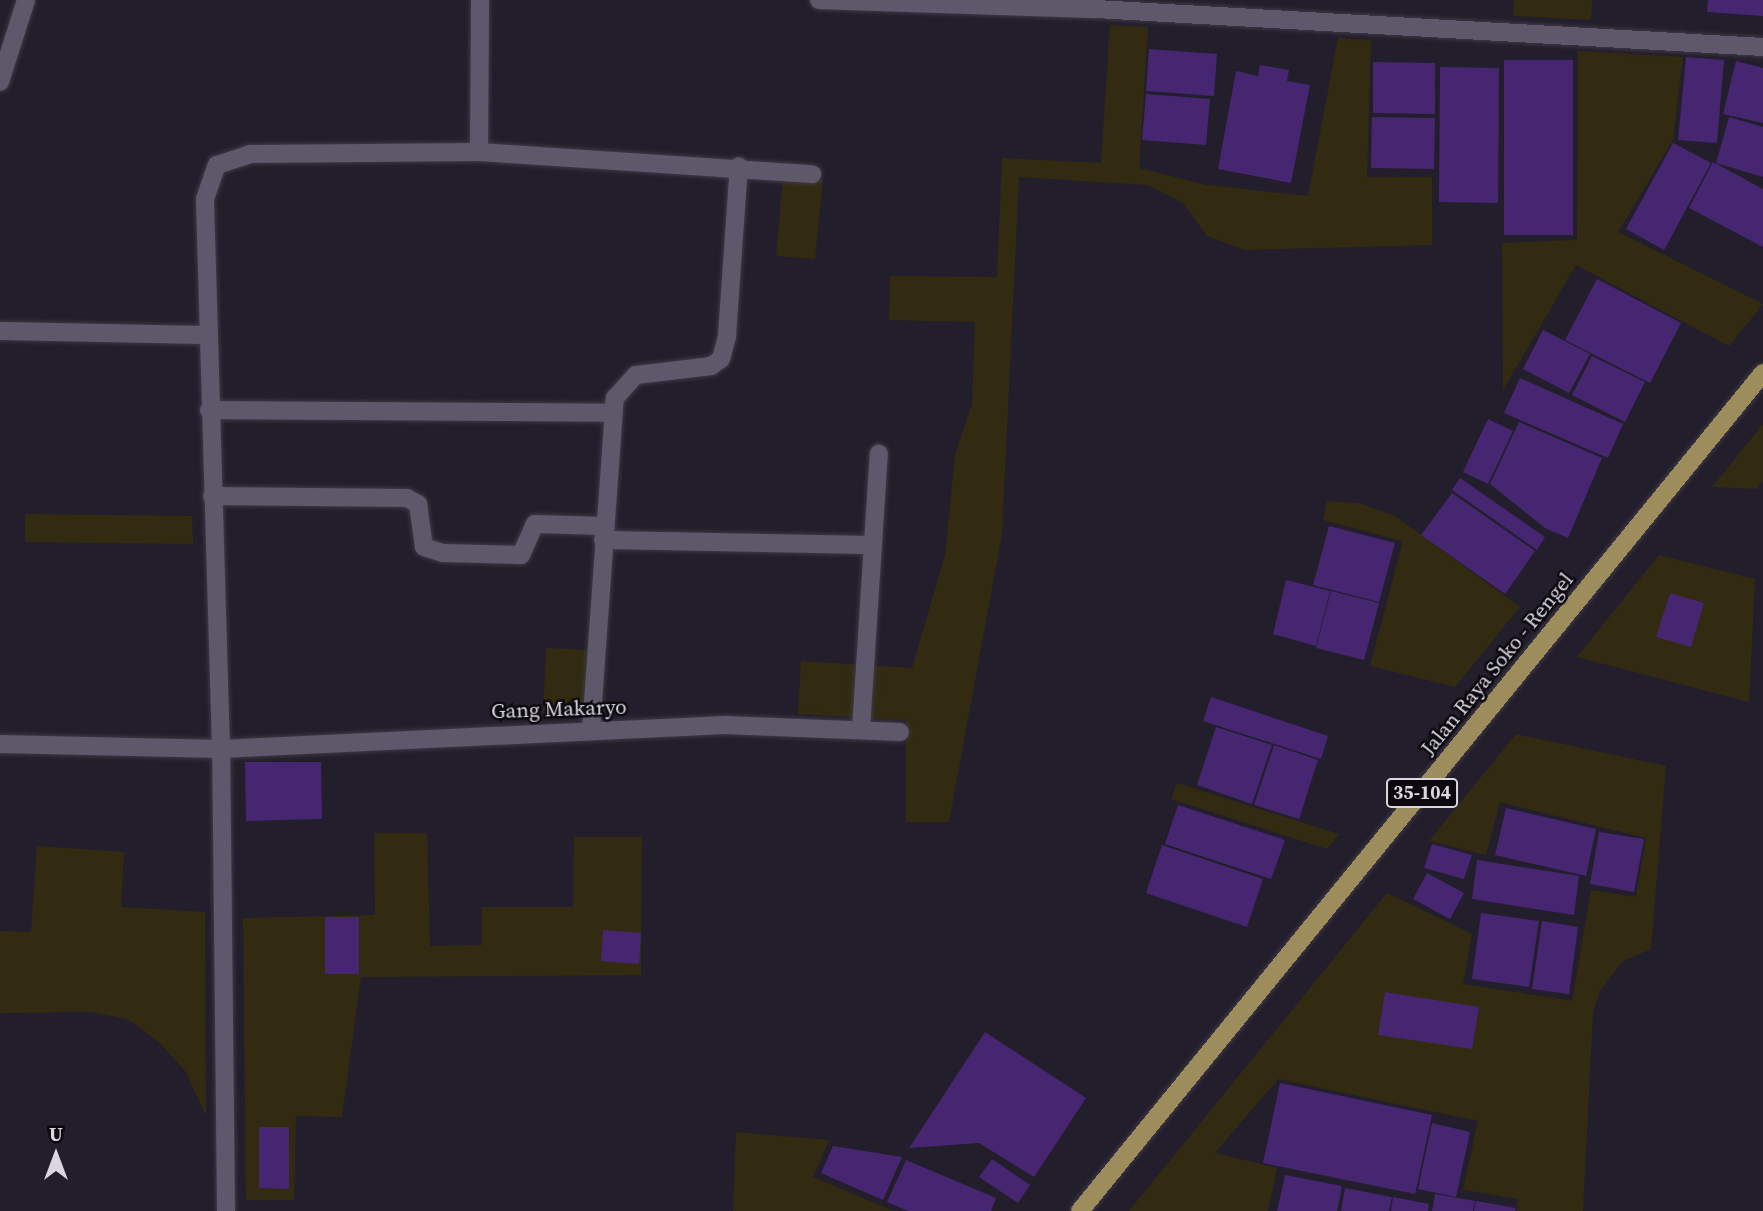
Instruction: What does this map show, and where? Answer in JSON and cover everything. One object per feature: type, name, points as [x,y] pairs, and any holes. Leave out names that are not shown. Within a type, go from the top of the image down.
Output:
[{"type":"main road","name":"Jalan Raya Soko - Rengel","points":[[1080,1211],[1763,373]]},
{"type":"street","points":[[0,82],[26,0]]},
{"type":"street","points":[[479,152],[480,0]]},
{"type":"street","points":[[819,0],[1096,5],[1763,47]]},
{"type":"street","points":[[226,1211],[220,749],[205,200],[217,165],[250,154],[479,152],[739,166],[812,174]]},
{"type":"street","points":[[592,730],[611,412],[622,384],[636,375],[711,366],[721,359],[727,336],[739,166]]},
{"type":"street","points":[[0,331],[207,335]]},
{"type":"street","points":[[209,410],[611,412]]},
{"type":"street","points":[[861,729],[879,454]]},
{"type":"street","points":[[212,496],[408,498],[418,504],[424,547],[443,553],[521,555],[535,524],[604,533],[873,545]]},
{"type":"street","name":"Gang Makaryo","points":[[0,744],[220,749],[724,725],[900,732]]},
{"type":"shaded area","points":[[1514,0],[1592,0],[1591,20],[1513,16]]},
{"type":"shaded area","points":[[1110,25],[1148,27],[1139,168],[1206,185],[1308,196],[1338,38],[1371,40],[1367,177],[1432,177],[1432,245],[1245,250],[1207,236],[1183,203],[1147,185],[1019,177],[1002,534],[949,822],[906,822],[906,720],[798,714],[801,661],[912,668],[945,555],[955,455],[972,404],[975,322],[889,320],[890,276],[997,277],[1002,158],[1101,163]]},
{"type":"shaded area","points":[[1578,51],[1683,57],[1673,140],[1618,232],[1763,304],[1729,346],[1576,265],[1503,390],[1502,243],[1577,240]]},
{"type":"shaded area","points":[[783,179],[823,180],[815,259],[776,256]]},
{"type":"shaded area","points":[[1763,424],[1763,480],[1757,489],[1712,487]]},
{"type":"shaded area","points":[[1327,501],[1359,503],[1395,516],[1520,607],[1455,687],[1370,666],[1403,541],[1323,520]]},
{"type":"shaded area","points":[[25,514],[192,516],[193,544],[25,542]]},
{"type":"shaded area","points":[[1659,555],[1755,579],[1749,702],[1577,657]]},
{"type":"shaded area","points":[[546,648],[589,650],[585,714],[543,717]]},
{"type":"shaded area","points":[[1516,734],[1666,766],[1651,949],[1623,961],[1600,991],[1593,1012],[1583,1211],[1517,1211],[1518,1199],[1463,1190],[1478,1121],[1278,1079],[1215,1153],[1277,1168],[1268,1211],[1129,1211],[1387,893],[1472,934],[1463,984],[1572,1001],[1591,890],[1636,897],[1646,838],[1500,802],[1486,855],[1429,841]]},
{"type":"shaded area","points":[[1177,783],[1339,834],[1327,849],[1171,799]]},
{"type":"shaded area","points":[[374,833],[427,833],[430,946],[482,945],[482,907],[573,907],[574,837],[642,837],[641,975],[361,977],[342,1117],[296,1116],[294,1200],[246,1200],[243,918],[375,915]]},
{"type":"shaded area","points":[[37,846],[124,852],[121,907],[205,912],[206,1116],[186,1072],[159,1042],[128,1019],[90,1012],[0,1013],[0,931],[31,932]]},
{"type":"shaded area","points":[[736,1132],[829,1140],[813,1177],[894,1211],[733,1211]]},
{"type":"building","points":[[1708,0],[1763,0],[1763,16],[1707,12]]},
{"type":"building","points":[[1149,49],[1217,54],[1214,96],[1146,91]]},
{"type":"building","points":[[1686,57],[1724,60],[1717,143],[1678,140]]},
{"type":"building","points":[[1504,60],[1573,60],[1573,235],[1504,235]]},
{"type":"building","points":[[1736,61],[1763,68],[1763,123],[1723,114]]},
{"type":"building","points":[[1373,62],[1435,63],[1435,114],[1373,113]]},
{"type":"building","points":[[1260,65],[1289,70],[1287,81],[1310,85],[1291,183],[1218,169],[1236,71],[1258,76]]},
{"type":"building","points":[[1440,67],[1499,68],[1498,203],[1439,202]]},
{"type":"building","points":[[1146,94],[1210,99],[1206,145],[1142,140]]},
{"type":"building","points":[[1372,117],[1435,118],[1434,169],[1371,168]]},
{"type":"building","points":[[1729,117],[1763,127],[1763,177],[1716,163]]},
{"type":"building","points":[[1673,143],[1711,163],[1664,250],[1626,229]]},
{"type":"building","points":[[1713,162],[1763,189],[1763,247],[1689,208]]},
{"type":"building","points":[[1597,279],[1681,323],[1650,383],[1565,340]]},
{"type":"building","points":[[1543,330],[1590,354],[1569,393],[1523,369]]},
{"type":"building","points":[[1592,356],[1645,382],[1625,422],[1572,395]]},
{"type":"building","points":[[1520,378],[1623,424],[1608,458],[1504,413]]},
{"type":"building","points":[[1488,419],[1513,431],[1488,484],[1463,472]]},
{"type":"building","points":[[1519,422],[1602,458],[1568,538],[1545,528],[1490,484]]},
{"type":"building","points":[[1460,478],[1545,537],[1537,550],[1452,490]]},
{"type":"building","points":[[1452,493],[1535,551],[1505,594],[1421,535]]},
{"type":"building","points":[[1329,526],[1395,543],[1379,602],[1313,585]]},
{"type":"building","points":[[1286,580],[1330,591],[1316,646],[1273,634]]},
{"type":"building","points":[[1331,591],[1379,603],[1364,660],[1316,648]]},
{"type":"building","points":[[1670,593],[1704,603],[1691,647],[1656,637]]},
{"type":"building","points":[[1211,697],[1328,736],[1321,759],[1203,721]]},
{"type":"building","points":[[1216,727],[1272,745],[1252,804],[1197,785]]},
{"type":"building","points":[[1274,745],[1318,760],[1299,819],[1254,805]]},
{"type":"building","points":[[245,762],[321,762],[322,819],[246,821]]},
{"type":"building","points":[[1178,805],[1285,840],[1271,879],[1165,844]]},
{"type":"building","points":[[1506,808],[1596,829],[1586,876],[1495,855]]},
{"type":"building","points":[[1599,832],[1644,839],[1634,892],[1590,884]]},
{"type":"building","points":[[1432,844],[1472,855],[1464,879],[1424,868]]},
{"type":"building","points":[[1162,845],[1263,879],[1247,927],[1146,893]]},
{"type":"building","points":[[1477,860],[1579,876],[1574,915],[1472,899]]},
{"type":"building","points":[[1427,873],[1464,893],[1450,919],[1413,899]]},
{"type":"building","points":[[1481,913],[1539,921],[1529,987],[1472,979]]},
{"type":"building","points":[[325,917],[359,917],[359,974],[325,974]]},
{"type":"building","points":[[1542,921],[1578,927],[1569,994],[1532,989]]},
{"type":"building","points":[[603,930],[641,933],[639,964],[601,961]]},
{"type":"building","points":[[1385,992],[1479,1007],[1472,1049],[1378,1035]]},
{"type":"building","points":[[985,1032],[1086,1098],[1034,1177],[979,1143],[909,1148]]},
{"type":"building","points":[[1280,1083],[1432,1115],[1415,1194],[1263,1163]]},
{"type":"building","points":[[1432,1123],[1470,1132],[1456,1197],[1418,1189]]},
{"type":"building","points":[[259,1127],[289,1127],[289,1189],[259,1188]]},
{"type":"building","points":[[833,1146],[902,1157],[883,1200],[821,1173]]},
{"type":"building","points":[[992,1159],[1030,1185],[1018,1203],[979,1177]]},
{"type":"building","points":[[906,1160],[996,1198],[991,1211],[908,1211],[887,1202]]},
{"type":"building","points":[[1285,1175],[1342,1186],[1337,1211],[1277,1211]]},
{"type":"building","points":[[1345,1188],[1392,1197],[1389,1211],[1341,1211]]},
{"type":"building","points":[[1435,1194],[1475,1201],[1473,1211],[1432,1211]]},
{"type":"building","points":[[1393,1197],[1429,1204],[1428,1211],[1391,1211]]},
{"type":"building","points":[[1476,1201],[1516,1208],[1515,1211],[1474,1211]]}]
